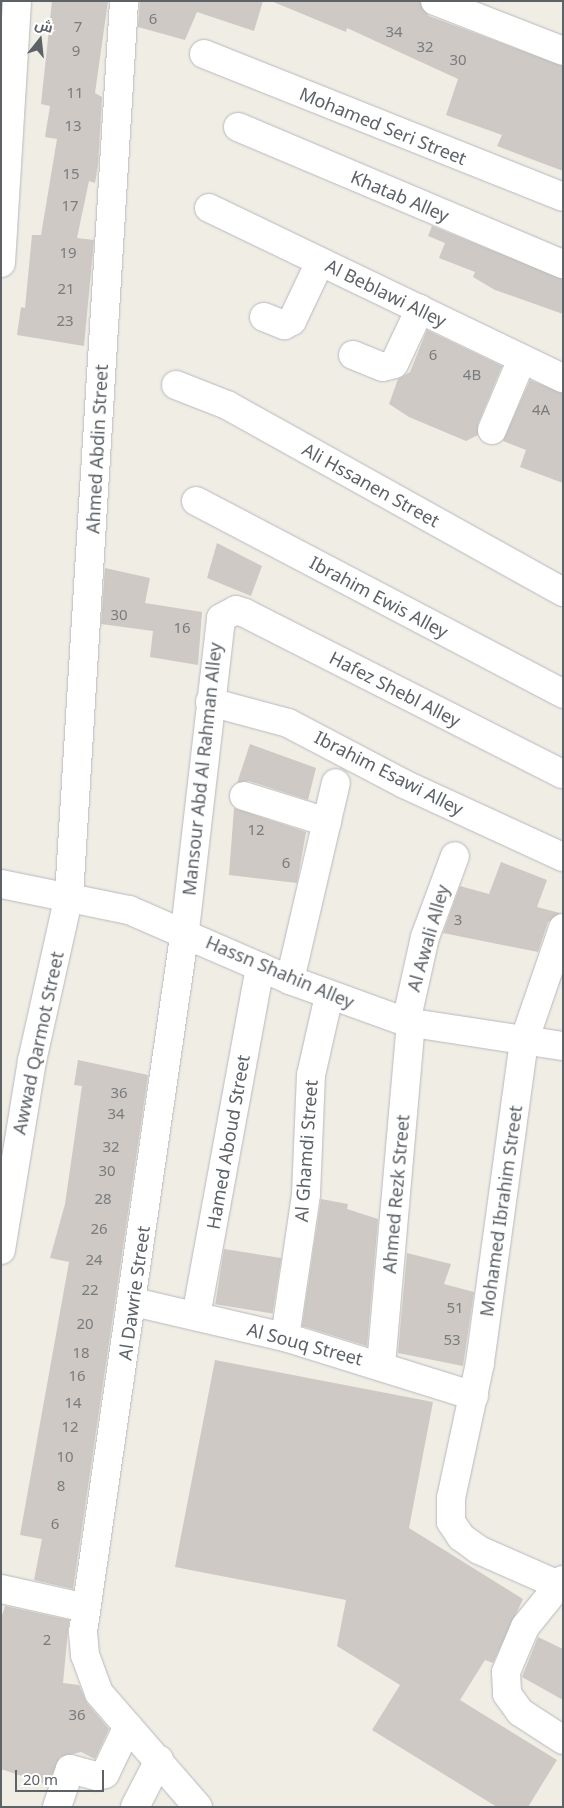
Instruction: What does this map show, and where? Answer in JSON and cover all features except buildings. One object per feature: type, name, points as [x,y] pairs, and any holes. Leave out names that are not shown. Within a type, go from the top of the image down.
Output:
[{"type":"street","points":[[1,263],[7,77],[17,1]]},
{"type":"street","name":"Ahmed Abdin Street","points":[[69,896],[124,1]]},
{"type":"street","points":[[435,1],[563,51]]},
{"type":"street","name":"Mohamed Seri Street","points":[[204,54],[563,197]]},
{"type":"street","name":"Khatab Alley","points":[[238,127],[563,264]]},
{"type":"street","name":"Al Beblawi Alley","points":[[209,208],[563,378]]},
{"type":"street","points":[[264,317],[284,325],[292,321],[320,262]]},
{"type":"street","points":[[353,355],[383,367],[394,364],[420,309]]},
{"type":"street","points":[[492,430],[522,359]]},
{"type":"street","name":"Ali Hssanen Street","points":[[176,385],[227,405],[563,592]]},
{"type":"street","name":"Ibrahim Ewis Alley","points":[[196,501],[563,694]]},
{"type":"street","name":"Mansour Abd Al Rahman Alley","points":[[184,930],[218,627],[227,612]]},
{"type":"street","name":"Hafez Shebl Alley","points":[[227,612],[245,613],[563,774]]},
{"type":"street","name":"Ibrahim Esawi Alley","points":[[210,702],[296,727],[404,784],[563,857]]},
{"type":"street","points":[[290,980],[336,784]]},
{"type":"street","points":[[244,796],[327,822]]},
{"type":"street","name":"Al Awali Alley","points":[[409,1023],[425,937],[455,856]]},
{"type":"street","name":"Hassn Shahin Alley","points":[[1,884],[69,896],[129,910],[184,930],[260,968],[330,996],[409,1023],[563,1046]]},
{"type":"street","name":"Awwad Qarmot Street","points":[[1,1250],[32,1061],[69,896]]},
{"type":"street","name":"Mohamed Ibrahim Street","points":[[562,1584],[479,1550],[460,1537],[451,1522],[451,1498],[474,1396],[524,1040],[563,928]]},
{"type":"street","name":"Al Dawrie Street","points":[[128,1726],[99,1693],[85,1655],[86,1608],[134,1302],[184,930]]},
{"type":"street","name":"Hamed Aboud Street","points":[[196,1316],[260,968]]},
{"type":"street","name":"Al Ghamdi Street","points":[[285,1338],[306,1194],[311,1075],[330,996]]},
{"type":"street","name":"Ahmed Rezk Street","points":[[381,1365],[409,1023]]},
{"type":"street","name":"Al Souq Street","points":[[134,1302],[285,1338],[381,1365],[474,1396]]},
{"type":"street","points":[[562,1584],[525,1627],[506,1672],[507,1694],[520,1712],[563,1740]]},
{"type":"street","points":[[1,1589],[86,1608]]},
{"type":"street","points":[[57,1807],[70,1769],[97,1776],[105,1774],[128,1726],[198,1807]]},
{"type":"street","points":[[135,1807],[159,1760]]}]
